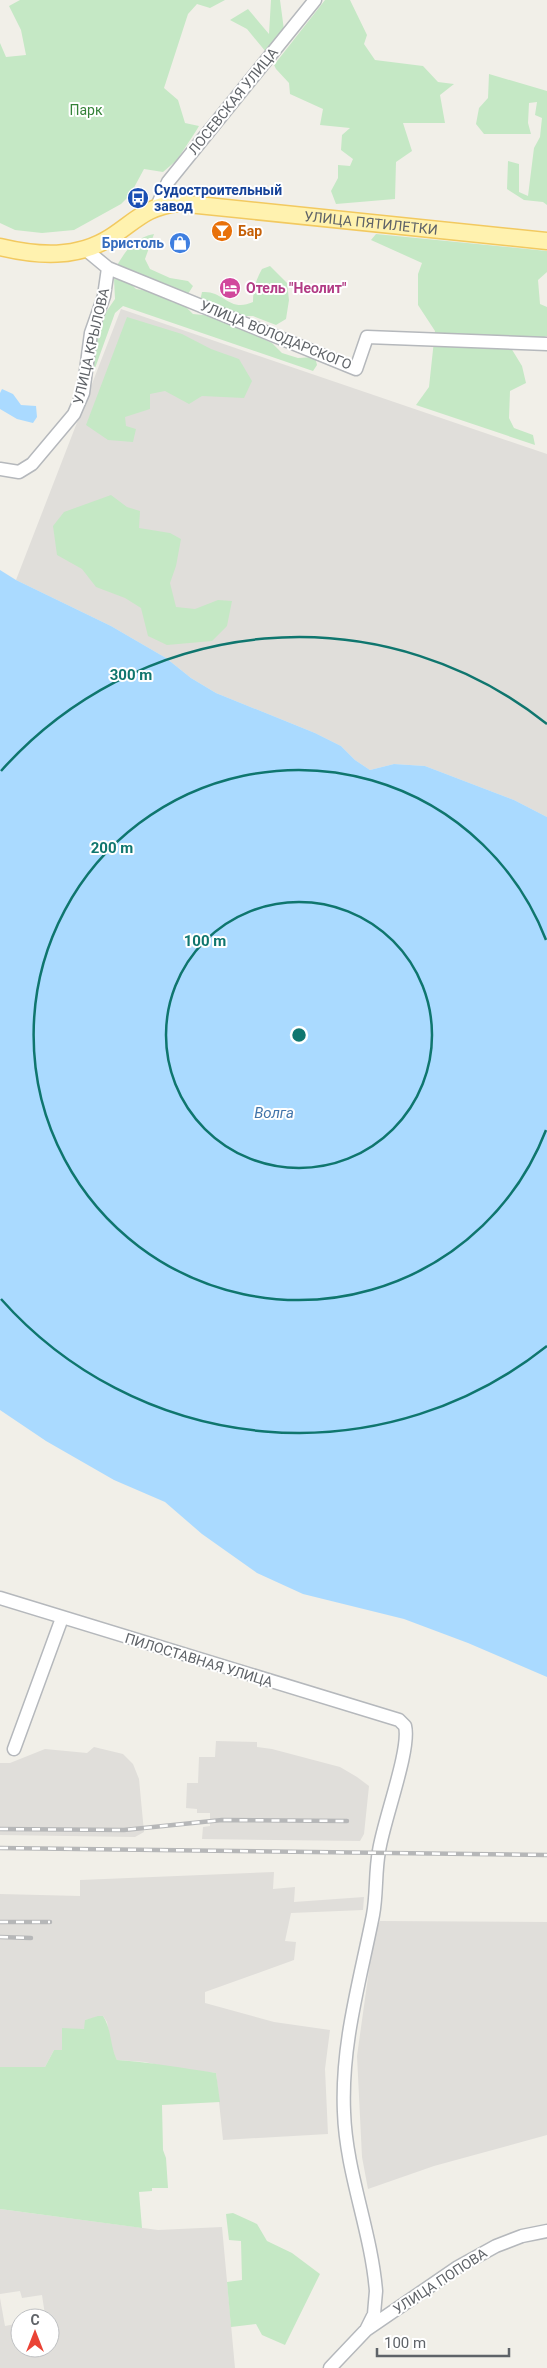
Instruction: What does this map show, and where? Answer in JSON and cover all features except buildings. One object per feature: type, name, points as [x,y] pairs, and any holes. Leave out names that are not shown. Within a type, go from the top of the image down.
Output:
[{"type":"main road","name":"УЛИЦА ПЯТИЛЕТКИ","points":[[0,247],[44,255],[85,249],[110,238],[157,206],[192,203],[547,241]]},
{"type":"street","name":"ЛОСЕВСКАЯ УЛИЦА","points":[[157,206],[168,182],[315,0]]},
{"type":"street","points":[[85,249],[108,268]]},
{"type":"street","name":"УЛИЦА ВОЛОДАРСКОГО","points":[[108,268],[356,369],[366,337],[547,344]]},
{"type":"street","name":"УЛИЦА КРЫЛОВА","points":[[0,470],[19,472],[32,464],[74,414],[83,393],[91,333],[104,296],[108,268]]},
{"type":"street","name":"ПИЛОСТАВНАЯ УЛИЦА","points":[[0,1598],[399,1720]]},
{"type":"street","points":[[14,1749],[62,1618]]},
{"type":"street","name":"УЛИЦА ПОПОВА","points":[[366,2330],[374,2314],[375,2283],[347,2152],[343,2111],[348,2032],[374,1909],[380,1843],[406,1737],[405,1726],[399,1720]]},
{"type":"street","name":"УЛИЦА ПОПОВА","points":[[330,2368],[366,2330],[470,2260],[511,2240],[547,2231]]},
{"type":"shaded area","points":[[121,309],[547,454],[547,817],[514,800],[425,766],[394,764],[370,770],[355,760],[341,746],[315,733],[216,693],[191,678],[166,658],[111,626],[16,580]]},
{"type":"shaded area","points":[[216,1741],[257,1742],[257,1747],[272,1749],[340,1767],[357,1777],[369,1786],[364,1834],[360,1841],[202,1839],[203,1827],[210,1826],[210,1813],[197,1813],[197,1809],[186,1808],[187,1783],[198,1783],[199,1757],[215,1757]]},
{"type":"shaded area","points":[[94,1747],[123,1754],[133,1764],[139,1779],[144,1832],[135,1837],[0,1835],[0,1763],[10,1763],[45,1749],[87,1753]]},
{"type":"shaded area","points":[[274,1872],[273,1889],[295,1887],[294,1902],[364,1897],[363,1910],[291,1913],[285,1941],[296,1942],[294,1960],[205,1992],[205,2003],[274,2022],[330,2030],[325,2069],[328,2134],[223,2140],[216,2073],[171,2068],[145,2062],[117,2060],[112,2051],[107,2022],[103,2016],[85,2020],[85,2029],[62,2050],[54,2050],[45,2067],[0,2067],[0,1894],[80,1896],[80,1880]]},
{"type":"shaded area","points":[[380,1921],[547,1922],[547,2135],[434,2166],[368,2189],[362,2157],[357,2056],[374,1934]]},
{"type":"shaded area","points":[[0,2209],[158,2230],[222,2227],[235,2368],[0,2368],[0,2298],[5,2326],[10,2325],[10,2358],[60,2358],[60,2308],[44,2308],[42,2295],[22,2298],[20,2291],[0,2294]]},
{"type":"green space","name":"Парк","points":[[20,0],[225,0],[210,8],[197,4],[188,14],[164,88],[178,100],[185,123],[199,126],[177,160],[163,172],[144,169],[130,195],[121,204],[74,230],[42,233],[15,230],[0,223],[0,43],[6,57],[26,55],[21,30],[9,6]]},
{"type":"green space","points":[[271,0],[280,0],[284,30],[266,52],[247,29],[230,20],[248,9],[269,34]]},
{"type":"green space","points":[[325,0],[350,0],[367,35],[364,44],[375,60],[423,66],[438,82],[454,84],[440,95],[445,123],[403,123],[412,151],[396,162],[395,199],[336,204],[331,191],[338,178],[338,165],[350,166],[353,159],[341,150],[342,135],[350,128],[320,125],[323,109],[290,94],[289,83],[274,65]]},
{"type":"green space","points":[[489,74],[547,91],[547,205],[543,202],[524,200],[507,189],[508,161],[519,164],[519,192],[528,196],[534,148],[540,137],[542,118],[535,115],[537,102],[529,103],[528,123],[531,134],[484,134],[476,124],[479,108],[488,98]]},
{"type":"green space","points":[[154,234],[145,259],[150,269],[170,278],[188,281],[193,286],[188,294],[167,289],[147,277],[116,267],[131,246],[141,238]]},
{"type":"green space","points":[[376,234],[547,251],[547,272],[538,280],[540,304],[547,307],[547,336],[511,348],[522,366],[526,383],[510,391],[509,418],[514,428],[533,435],[535,445],[416,405],[429,387],[435,331],[418,305],[418,274],[422,263],[371,240]]},
{"type":"green space","points":[[270,266],[287,283],[289,300],[286,319],[276,325],[253,316],[238,316],[200,301],[202,292],[210,292],[238,305],[253,302],[254,289],[260,273],[262,269]]},
{"type":"green space","points":[[114,279],[128,281],[136,289],[159,293],[172,302],[184,305],[193,314],[213,316],[227,322],[272,343],[282,353],[298,358],[315,357],[317,365],[313,371],[123,306],[115,313],[94,371],[90,365],[95,328],[115,299]]},
{"type":"green space","points":[[127,317],[182,334],[211,349],[239,359],[252,381],[244,398],[202,396],[189,404],[165,391],[150,394],[150,409],[125,417],[126,426],[136,429],[133,442],[108,440],[86,425]]},
{"type":"green space","points":[[111,495],[127,507],[140,511],[139,528],[170,533],[181,539],[176,566],[170,583],[176,607],[195,609],[218,600],[232,601],[227,626],[212,641],[167,645],[148,636],[141,608],[125,598],[96,587],[82,569],[57,555],[53,526],[64,512]]},
{"type":"green space","points":[[103,2016],[106,2021],[117,2060],[216,2073],[220,2102],[162,2105],[163,2150],[166,2158],[168,2188],[152,2188],[152,2191],[139,2192],[142,2228],[0,2209],[0,2067],[45,2067],[54,2050],[62,2050],[62,2028],[84,2029],[85,2020]]},
{"type":"green space","points":[[233,2213],[257,2224],[267,2241],[292,2253],[320,2274],[285,2345],[262,2335],[256,2324],[231,2327],[227,2282],[242,2280],[241,2241],[229,2240],[226,2214]]},
{"type":"water","points":[[2,389],[13,394],[21,405],[36,406],[37,417],[33,423],[17,419],[0,409],[0,393]]},
{"type":"water","name":"Волга","points":[[0,570],[16,580],[111,626],[166,658],[191,678],[216,693],[315,733],[341,746],[355,760],[370,770],[394,764],[425,766],[514,800],[547,817],[547,1677],[468,1643],[404,1619],[303,1594],[257,1573],[202,1534],[165,1502],[114,1480],[46,1441],[0,1410]]},
{"type":"railway","points":[[0,1829],[124,1830],[222,1820],[347,1821]]},
{"type":"railway","points":[[0,1848],[547,1855]]},
{"type":"railway","points":[[0,1922],[50,1922]]},
{"type":"railway","points":[[0,1937],[31,1938]]},
{"type":"place","name":"Судостроительный завод","points":[[138,198]]},
{"type":"place","name":"Бар","points":[[222,231]]},
{"type":"place","name":"Бристоль","points":[[180,243]]},
{"type":"place","name":"Отель \"Неолит\"","points":[[230,288]]}]
